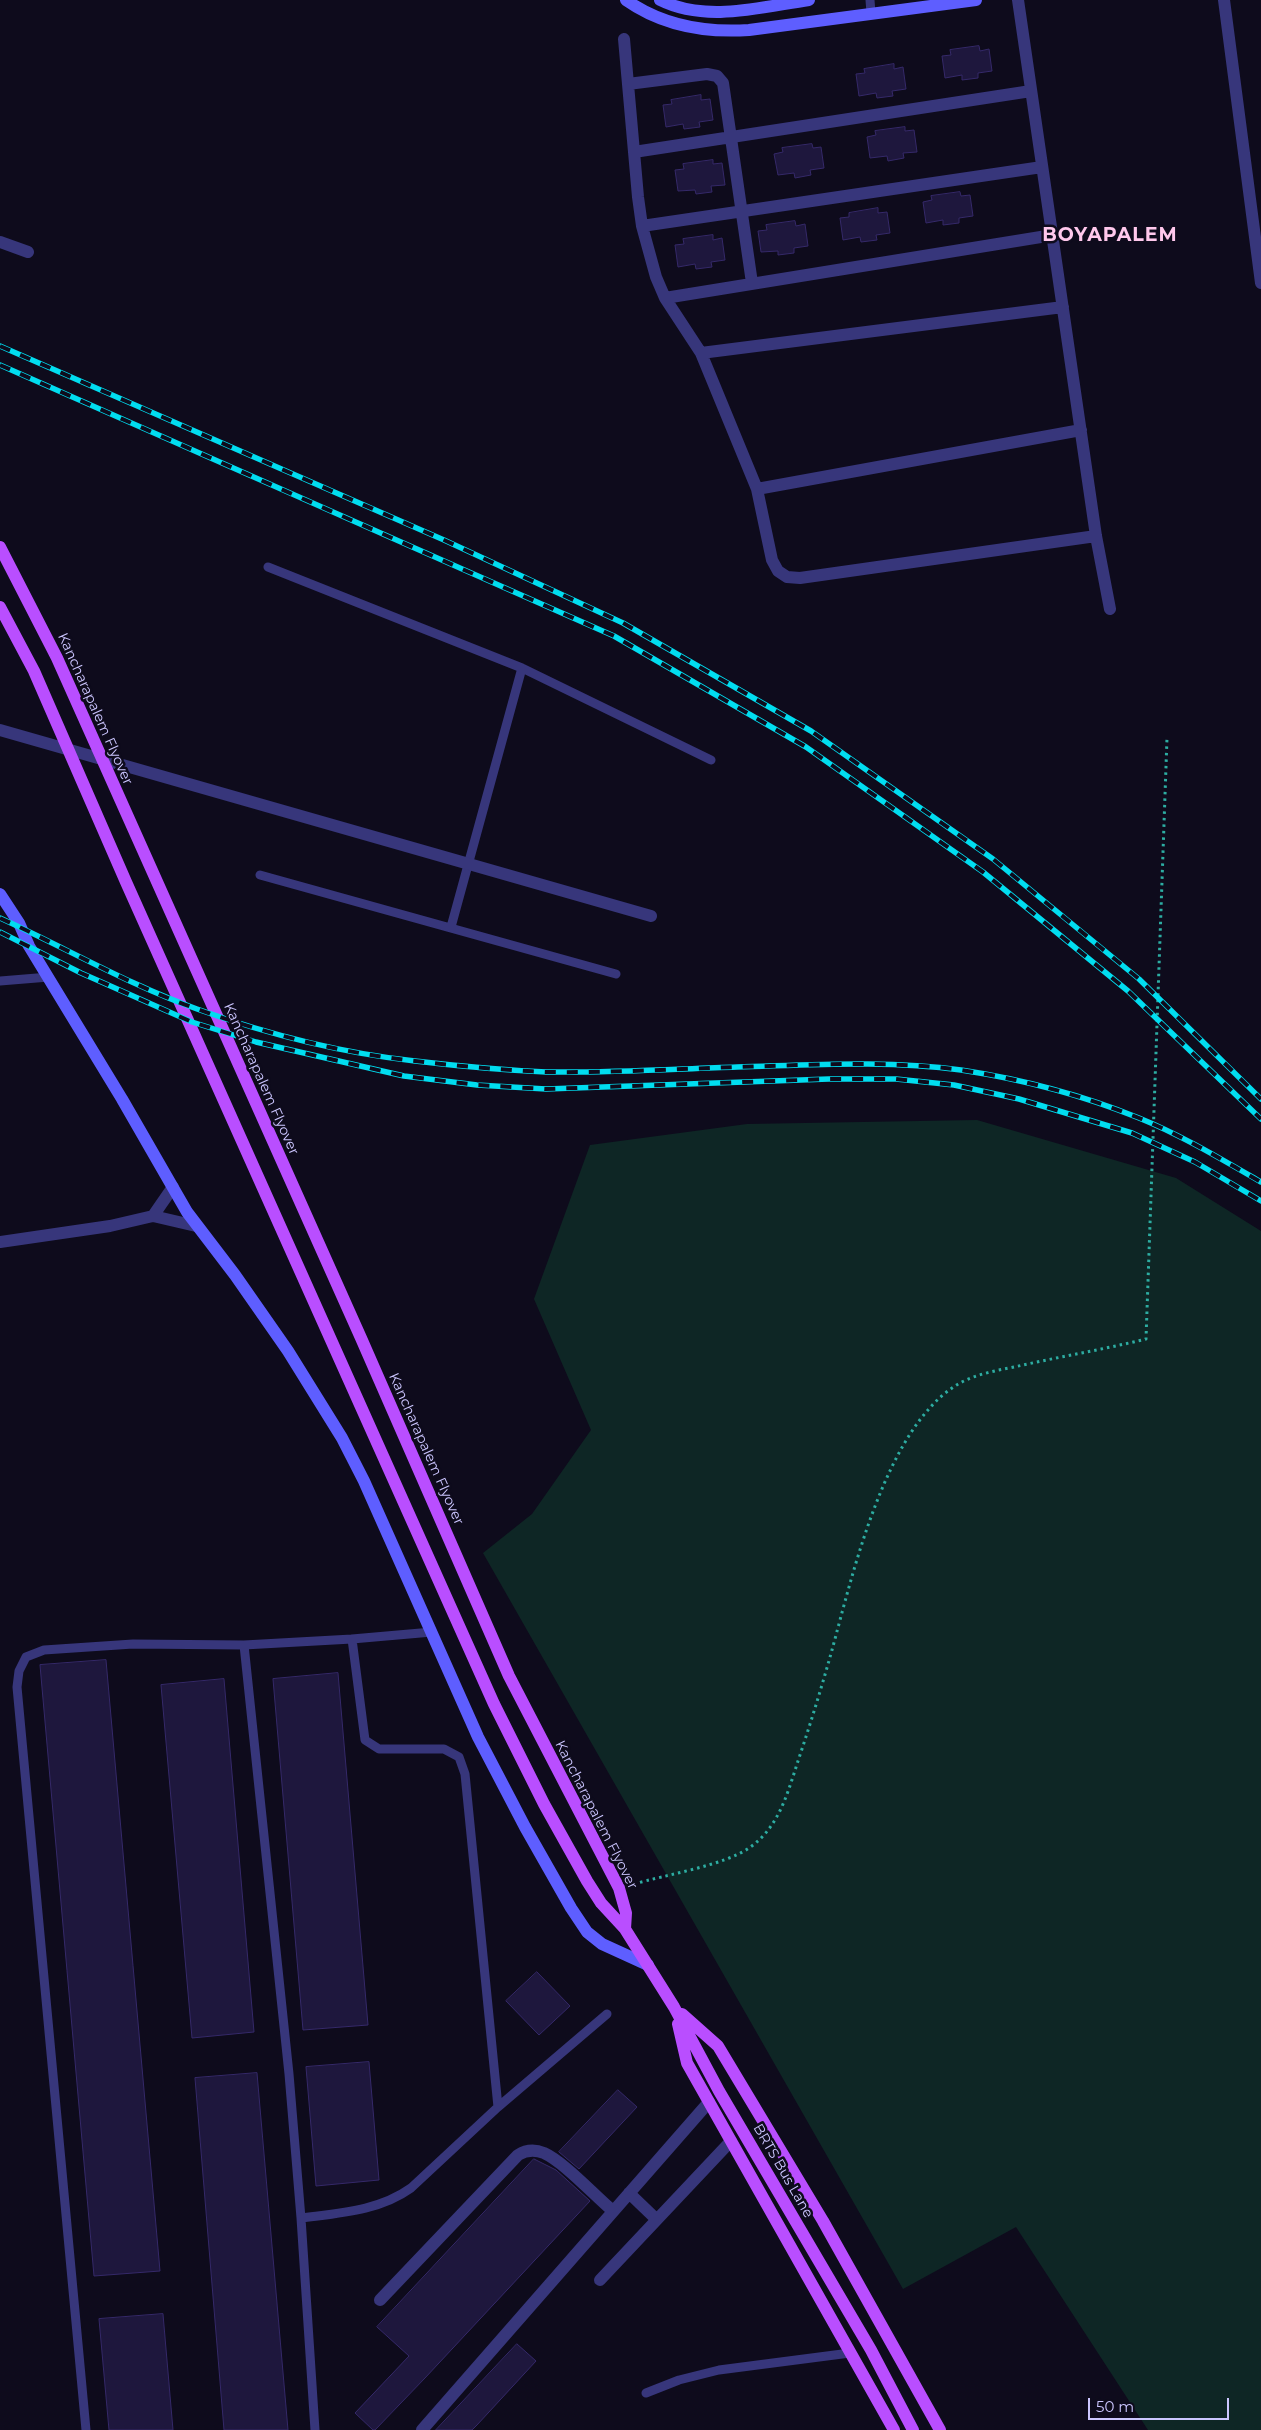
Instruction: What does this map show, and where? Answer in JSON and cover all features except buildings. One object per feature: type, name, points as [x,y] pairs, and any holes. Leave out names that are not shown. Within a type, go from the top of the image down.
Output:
[{"type":"main road","name":"Kancharapalem Flyover","points":[[0,547],[57,658],[361,1338],[509,1676],[610,1868],[619,1888],[626,1914],[625,1929]]},
{"type":"main road","points":[[0,607],[34,671],[126,882],[494,1704],[544,1804],[587,1881],[601,1903],[625,1929]]},
{"type":"main road","name":"BRTS Bus Lane","points":[[625,1929],[674,2007],[719,2091],[871,2350],[913,2430]]},
{"type":"main road","points":[[674,2007],[687,2063],[894,2430]]},
{"type":"main road","points":[[674,2007],[718,2046],[823,2221],[940,2430]]},
{"type":"street","points":[[626,0],[657,17],[687,27],[718,32],[749,30],[871,6],[976,0]]},
{"type":"street","points":[[660,0],[685,10],[726,13],[809,0]]},
{"type":"street","points":[[1018,0],[1096,536],[1110,609]]},
{"type":"street","points":[[1224,0],[1261,283]]},
{"type":"street","points":[[624,39],[642,226],[656,277],[665,298],[701,353],[757,490],[772,560],[778,571],[787,577],[800,578],[1096,536]]},
{"type":"street","points":[[628,84],[708,74],[717,76],[723,83],[726,92],[752,283]]},
{"type":"street","points":[[634,152],[1031,91]]},
{"type":"street","points":[[642,226],[1042,167]]},
{"type":"street","points":[[665,298],[1053,235]]},
{"type":"street","points":[[0,242],[28,252]]},
{"type":"street","points":[[701,353],[1064,307]]},
{"type":"street","points":[[757,490],[1081,430]]},
{"type":"street","points":[[0,730],[651,916]]},
{"type":"street","points":[[0,894],[19,923],[30,946],[196,1226],[235,1275],[288,1351],[342,1438],[364,1481],[478,1737],[525,1827],[571,1908],[587,1932],[602,1944],[648,1965]]},
{"type":"street","points":[[153,1216],[173,1187]]},
{"type":"street","points":[[0,1242],[100,1227],[153,1216],[196,1226]]},
{"type":"street","points":[[422,2430],[709,2102]]},
{"type":"street","points":[[600,2280],[731,2141]]},
{"type":"street","points":[[380,2300],[518,2155],[526,2151],[536,2151],[551,2157],[613,2211]]},
{"type":"street","points":[[629,2193],[656,2219]]},
{"type":"lane","points":[[268,567],[522,668],[711,760]]},
{"type":"lane","points":[[451,928],[522,668]]},
{"type":"lane","points":[[260,875],[616,974]]},
{"type":"lane","points":[[0,981],[49,977]]},
{"type":"lane","points":[[86,2430],[17,1688],[19,1671],[26,1657],[44,1650],[133,1644],[244,1645],[432,1632]]},
{"type":"lane","points":[[352,1639],[365,1740],[379,1749],[444,1749],[459,1757],[465,1774],[498,2106]]},
{"type":"lane","points":[[244,1645],[289,2074],[315,2430]]},
{"type":"lane","points":[[301,2218],[351,2211],[386,2203],[398,2197],[411,2188],[498,2106],[607,2014]]},
{"type":"lane","points":[[646,2393],[679,2380],[719,2370],[850,2353]]},
{"type":"path","points":[[619,1888],[726,1859],[749,1848],[767,1833],[782,1808],[816,1709],[857,1556],[884,1483],[922,1417],[941,1396],[957,1384],[985,1374],[1146,1339],[1167,738]]},
{"type":"green space","points":[[977,1120],[1176,1178],[1261,1231],[1261,2430],[1148,2430],[1016,2227],[903,2289],[483,1553],[532,1514],[591,1430],[534,1299],[590,1145],[747,1124]]},
{"type":"railway","points":[[0,346],[444,540],[623,623],[811,731],[993,859],[1139,979],[1261,1099]]},
{"type":"railway","points":[[0,365],[614,636],[806,747],[983,872],[1128,991],[1261,1119]]},
{"type":"railway","points":[[0,918],[122,978],[197,1009],[250,1027],[332,1048],[415,1061],[480,1068],[546,1072],[849,1064],[905,1065],[961,1070],[1006,1078],[1096,1102],[1155,1125],[1186,1140],[1261,1182]]},
{"type":"railway","points":[[0,932],[81,973],[192,1022],[256,1042],[404,1076],[477,1085],[546,1089],[829,1079],[896,1079],[954,1085],[1019,1099],[1132,1133],[1195,1162],[1261,1201]]},
{"type":"district","name":"BOYAPALEM","points":[[1110,235]]}]
